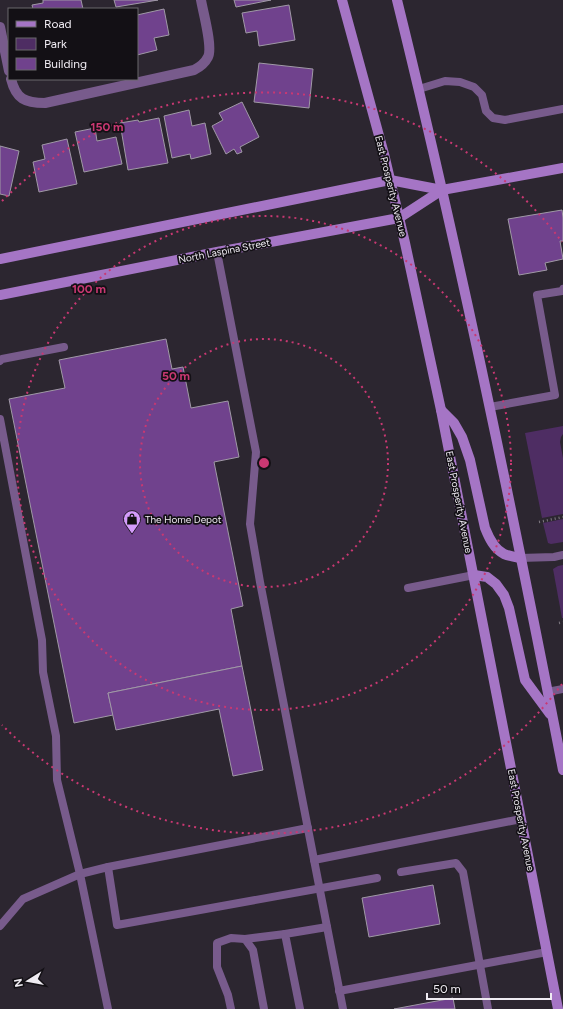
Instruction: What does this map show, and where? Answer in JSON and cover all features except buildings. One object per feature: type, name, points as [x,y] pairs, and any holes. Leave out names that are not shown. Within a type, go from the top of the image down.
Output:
[{"type":"main road","name":"East Prosperity Avenue","points":[[342,0],[384,154],[441,410],[558,1009]]},
{"type":"main road","points":[[397,0],[473,325],[563,770]]},
{"type":"main road","name":"North Laspina Street","points":[[0,259],[390,180],[442,190],[563,168]]},
{"type":"main road","name":"North Laspina Street","points":[[0,295],[399,218],[442,190]]},
{"type":"main road","points":[[441,410],[454,423],[462,437],[470,460],[485,528],[492,544],[505,555],[520,558]]},
{"type":"main road","points":[[474,575],[488,577],[504,594],[509,608],[525,680],[553,717]]},
{"type":"street","points":[[11,80],[14,91],[22,98],[32,103],[45,103],[194,70],[202,66],[208,56],[210,47],[201,0]]},
{"type":"street","points":[[0,27],[8,66]]},
{"type":"lane","points":[[419,89],[445,81],[460,82],[474,87],[482,95],[486,111],[493,118],[505,120],[563,108]]},
{"type":"lane","points":[[217,252],[256,452],[250,524],[343,1009]]},
{"type":"lane","points":[[490,407],[555,395],[537,295],[562,291],[563,289]]},
{"type":"lane","points":[[0,361],[2,359],[64,347]]},
{"type":"lane","points":[[0,419],[42,640],[43,672],[56,736],[57,780],[80,874],[108,1009]]},
{"type":"lane","points":[[520,558],[563,554]]},
{"type":"lane","points":[[408,588],[474,575]]},
{"type":"lane","points":[[548,692],[563,689]]},
{"type":"lane","points":[[314,860],[521,819]]},
{"type":"lane","points":[[0,926],[23,899],[80,874],[108,867],[308,828]]},
{"type":"lane","points":[[401,872],[456,863],[463,872],[488,1009]]},
{"type":"lane","points":[[108,867],[117,925],[377,878]]},
{"type":"lane","points":[[231,1009],[228,995],[217,968],[218,943],[231,938],[245,939],[327,927]]},
{"type":"lane","points":[[285,934],[300,1009]]},
{"type":"lane","points":[[245,939],[253,950],[264,1009]]},
{"type":"lane","points":[[339,991],[547,952]]},
{"type":"path","points":[[539,522],[563,517]]},
{"type":"path","points":[[559,623],[563,622]]},
{"type":"green space","points":[[563,426],[563,434],[560,442],[563,458],[563,514],[542,518],[525,433]]},
{"type":"green space","points":[[563,519],[563,542],[548,543],[543,523]]},
{"type":"green space","points":[[563,565],[563,618],[562,618],[553,569]]},
{"type":"place","name":"The Home Depot","points":[[132,534]]}]
